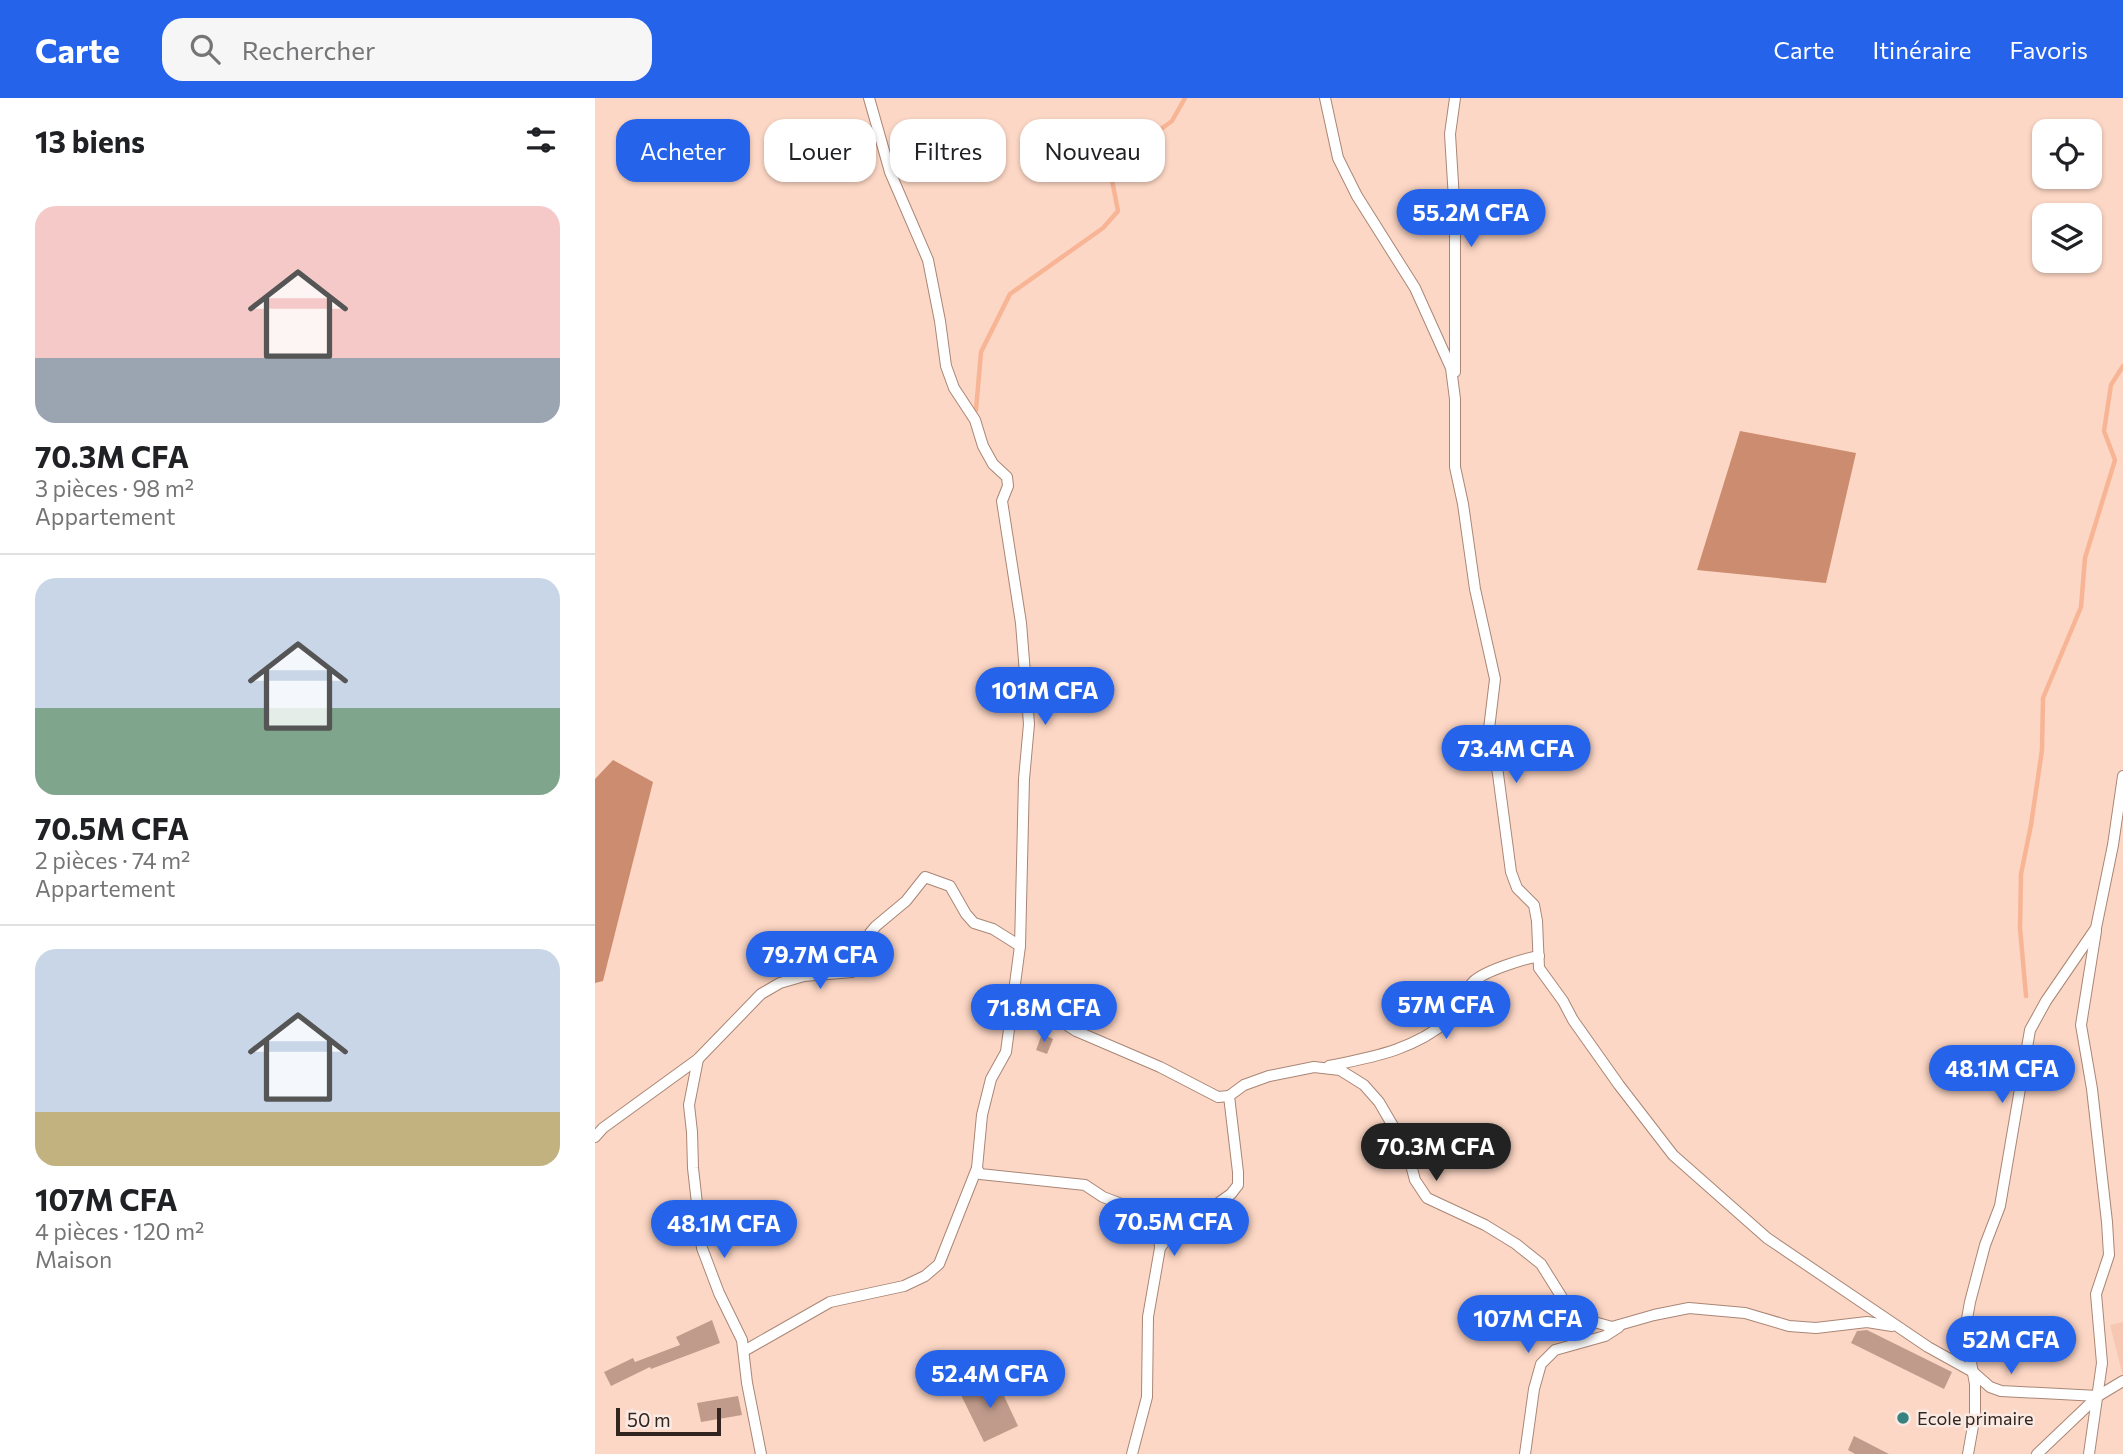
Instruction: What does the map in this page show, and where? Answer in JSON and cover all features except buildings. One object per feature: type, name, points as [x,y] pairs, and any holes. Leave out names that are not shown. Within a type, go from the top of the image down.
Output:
[{"type":"street","points":[[744,1351],[830,1302],[904,1286],[925,1276],[939,1264],[977,1168],[982,1115],[991,1079],[1006,1052],[1020,946],[1024,779],[1030,724],[1021,623],[1002,501],[1008,486],[1007,477],[993,464],[983,446],[975,420],[954,388],[946,366],[927,260],[890,172],[869,98]]},
{"type":"street","points":[[1325,98],[1338,158],[1357,196],[1415,288],[1451,368],[1455,399]]},
{"type":"street","points":[[1455,98],[1450,134],[1455,216],[1455,467],[1475,589],[1495,679],[1489,729],[1511,872],[1517,888],[1534,905],[1539,968],[1619,1085],[1673,1155],[1767,1238],[1928,1347],[1973,1372],[1990,1387],[2001,1391],[2098,1396]]},
{"type":"street","points":[[2089,1454],[2102,1363],[2096,1294],[2109,1255],[2092,1089],[2081,1025],[2123,776]]},
{"type":"street","points":[[595,1137],[603,1128],[698,1059],[761,994],[780,983],[804,976],[852,972],[865,965],[869,961],[870,933],[906,901],[925,877],[950,886],[974,923],[993,929],[1020,946]]},
{"type":"street","points":[[1968,1454],[1975,1415],[1975,1384],[1965,1330],[1985,1245],[2000,1206],[2030,1030],[2046,1001],[2096,928]]},
{"type":"street","points":[[1326,1067],[1391,1053],[1426,1037],[1452,1017],[1473,981],[1513,962],[1539,956]]},
{"type":"street","points":[[1014,989],[1076,1031],[1160,1067],[1218,1097],[1229,1096],[1244,1086],[1269,1076],[1314,1067],[1340,1070],[1364,1086],[1379,1102],[1407,1150],[1415,1180],[1427,1198],[1485,1225],[1516,1244],[1541,1264],[1566,1304],[1587,1320],[1612,1327],[1689,1308],[1745,1313],[1789,1326],[1816,1328],[1867,1322],[1898,1327]]},
{"type":"street","points":[[698,1059],[689,1105],[702,1248],[719,1293],[742,1340],[761,1454]]},
{"type":"street","points":[[1160,1248],[1166,1240],[1231,1194],[1238,1185],[1229,1096]]},
{"type":"street","points":[[977,1168],[980,1174],[1085,1185],[1103,1197],[1156,1217],[1160,1248],[1148,1317],[1147,1397],[1132,1454]]},
{"type":"street","points":[[1525,1454],[1534,1389],[1541,1364],[1555,1350],[1605,1336],[1624,1323]]},
{"type":"street","points":[[2037,1454],[2098,1396],[2123,1381]]},
{"type":"shaded area","points":[[1740,431],[1856,453],[1826,583],[1697,570]]},
{"type":"shaded area","points":[[613,760],[653,782],[603,981],[595,983],[595,779]]},
{"type":"shaded area","points":[[2123,1322],[2123,1377],[2110,1325]]},
{"type":"waterway","points":[[976,410],[981,352],[1010,294],[1103,228],[1118,211],[1111,175],[1116,162],[1172,121],[1185,98]]},
{"type":"waterway","points":[[2026,996],[2020,928],[2021,874],[2042,750],[2043,698],[2081,607],[2085,558],[2115,460],[2104,431],[2111,385],[2123,366]]},
{"type":"place","name":"Ecole primaire","points":[[1903,1418]]}]
